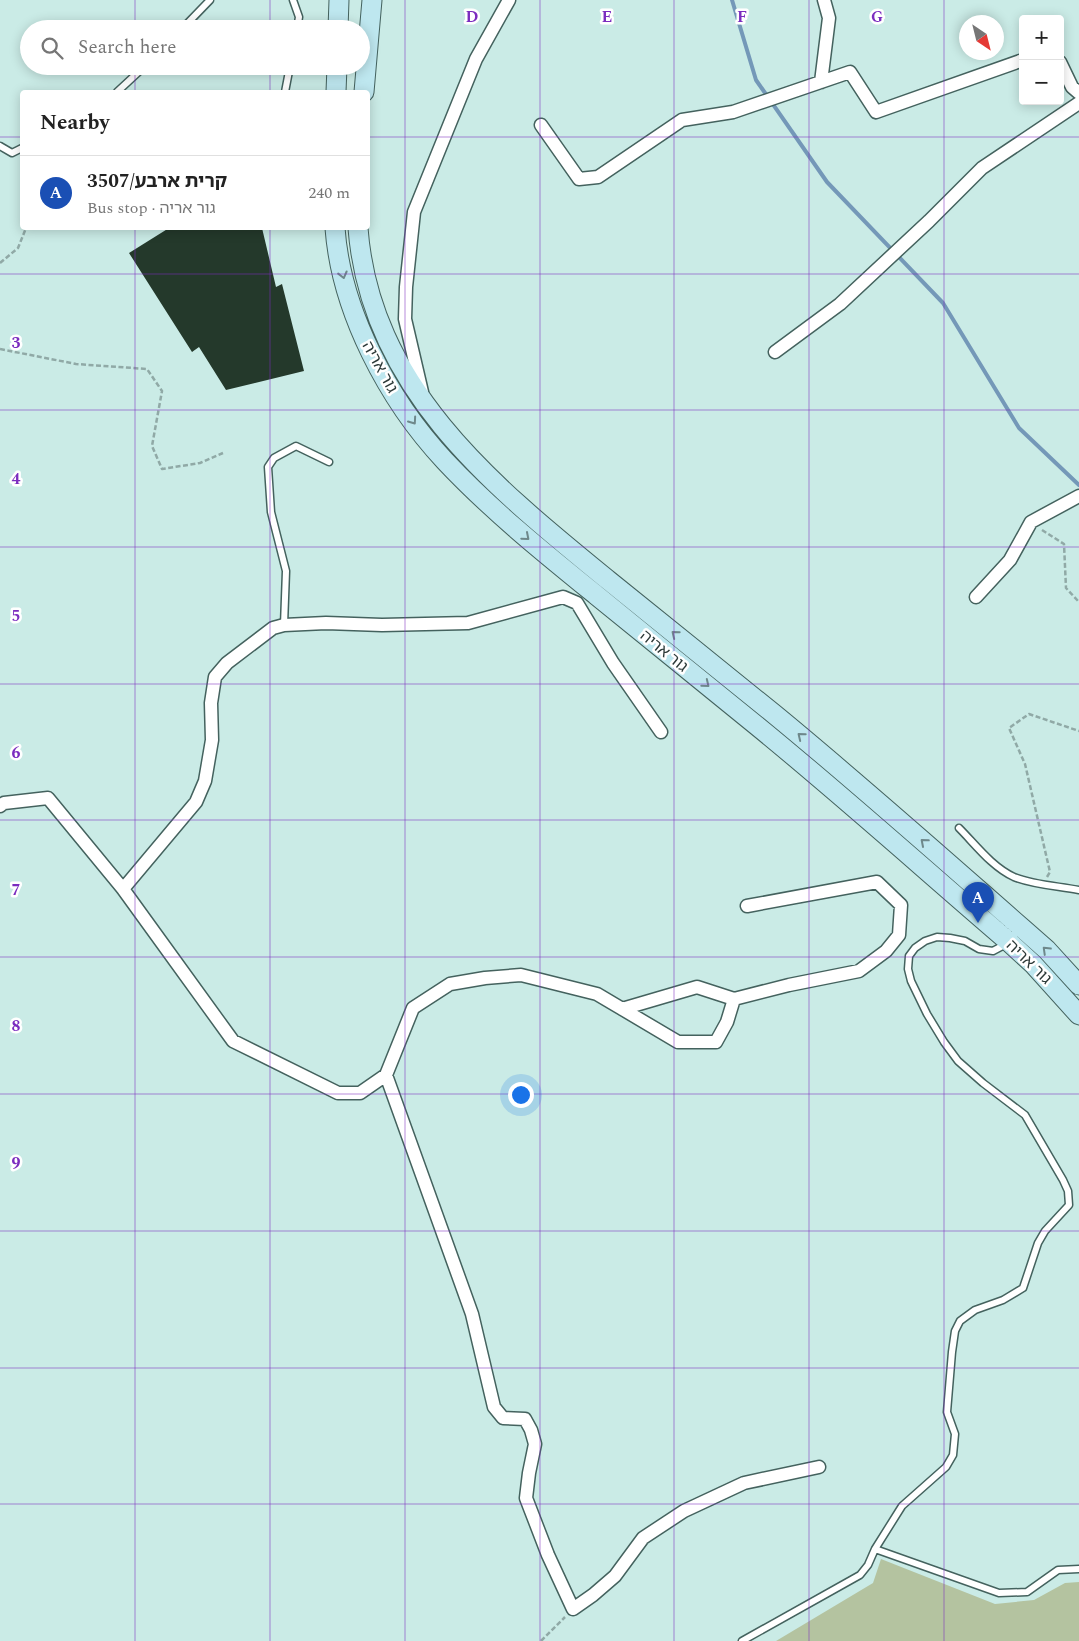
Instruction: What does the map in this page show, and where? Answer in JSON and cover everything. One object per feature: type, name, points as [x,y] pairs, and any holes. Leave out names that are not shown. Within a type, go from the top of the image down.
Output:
[{"type":"main road","points":[[338,20],[339,0]]},
{"type":"main road","points":[[370,23],[372,0]]},
{"type":"main road","points":[[336,90],[337,75]]},
{"type":"main road","points":[[364,90],[365,75]]},
{"type":"main road","name":"גור אריה","points":[[335,230],[342,273],[351,306],[363,338],[401,403],[428,441],[445,460],[496,510],[548,556],[796,758],[1009,942],[1033,964],[1079,1016]]},
{"type":"main road","name":"גור אריה","points":[[358,230],[366,280],[381,329],[424,403],[459,447],[509,496],[561,541],[809,743],[1047,950],[1077,979]]},
{"type":"street","points":[[424,403],[405,318],[406,287],[414,212],[476,59],[509,0]]},
{"type":"street","points":[[821,82],[829,18],[824,0]]},
{"type":"street","points":[[541,125],[579,179],[598,177],[682,120],[733,112],[850,72],[876,112],[1019,61]]},
{"type":"street","points":[[1064,70],[1072,87],[1079,93]]},
{"type":"street","points":[[775,352],[840,304],[930,221],[982,168],[1079,104]]},
{"type":"street","points":[[976,597],[1010,560],[1031,522],[1079,496]]},
{"type":"street","points":[[123,889],[196,802],[205,781],[212,740],[211,703],[216,677],[227,663],[273,628],[284,625],[326,623],[382,625],[468,623],[564,597],[577,603],[613,663],[661,732]]},
{"type":"street","points":[[0,806],[4,803],[48,798],[123,889],[233,1041],[338,1093],[360,1092],[386,1075],[413,1008],[450,984],[485,978],[521,975],[597,994],[678,1042],[716,1042],[727,1022],[734,999]]},
{"type":"street","points":[[622,1009],[697,987],[734,999],[859,971],[886,951],[899,935],[901,905],[877,882],[747,906]]},
{"type":"street","points":[[386,1075],[472,1314],[494,1407],[503,1418],[525,1419],[531,1430],[535,1444],[526,1498],[548,1555],[573,1609],[615,1576],[643,1538],[684,1510],[744,1483],[819,1467]]},
{"type":"lane","points":[[191,20],[210,0]]},
{"type":"lane","points":[[293,0],[298,20]]},
{"type":"lane","points":[[119,90],[135,75]]},
{"type":"lane","points":[[285,90],[288,75]]},
{"type":"lane","points":[[0,146],[12,153],[20,149]]},
{"type":"lane","points":[[284,625],[286,571],[271,512],[268,467],[274,458],[296,446],[329,462]]},
{"type":"lane","points":[[959,828],[994,863],[1012,876],[1027,881],[1079,890]]},
{"type":"lane","points":[[742,1641],[853,1580],[868,1565],[902,1506],[946,1467],[953,1455],[954,1434],[948,1412],[955,1331],[960,1321],[974,1310],[1003,1300],[1023,1288],[1038,1243],[1045,1231],[1069,1205],[1068,1191],[1064,1180],[1025,1115],[958,1061],[927,1014],[916,994],[909,975],[910,956],[915,948],[925,941],[937,937],[965,941],[979,949],[993,951],[1009,942]]},
{"type":"lane","points":[[1059,992],[1077,979]]},
{"type":"lane","points":[[875,1550],[999,1593],[1027,1592],[1058,1570],[1079,1569]]},
{"type":"path","points":[[0,263],[18,248],[25,230]]},
{"type":"path","points":[[0,350],[76,364],[147,369],[162,391],[152,446],[162,470],[200,463],[224,453]]},
{"type":"path","points":[[1031,522],[1064,544],[1066,588],[1079,602]]},
{"type":"path","points":[[1043,884],[1050,872],[1025,764],[1008,728],[1030,714],[1079,731]]},
{"type":"path","points":[[541,1641],[573,1609]]},
{"type":"green space","points":[[881,1559],[995,1604],[1034,1600],[1065,1583],[1079,1582],[1079,1641],[776,1641],[873,1583]]},
{"type":"building","points":[[166,230],[262,230],[276,287],[282,284],[304,371],[226,390],[199,347],[192,352],[129,253]]},
{"type":"waterway","points":[[732,0],[756,80],[827,182],[943,303],[1019,428],[1079,485]]},
{"type":"place","name":"קרית ארבע/3507","points":[[978,923]]}]
